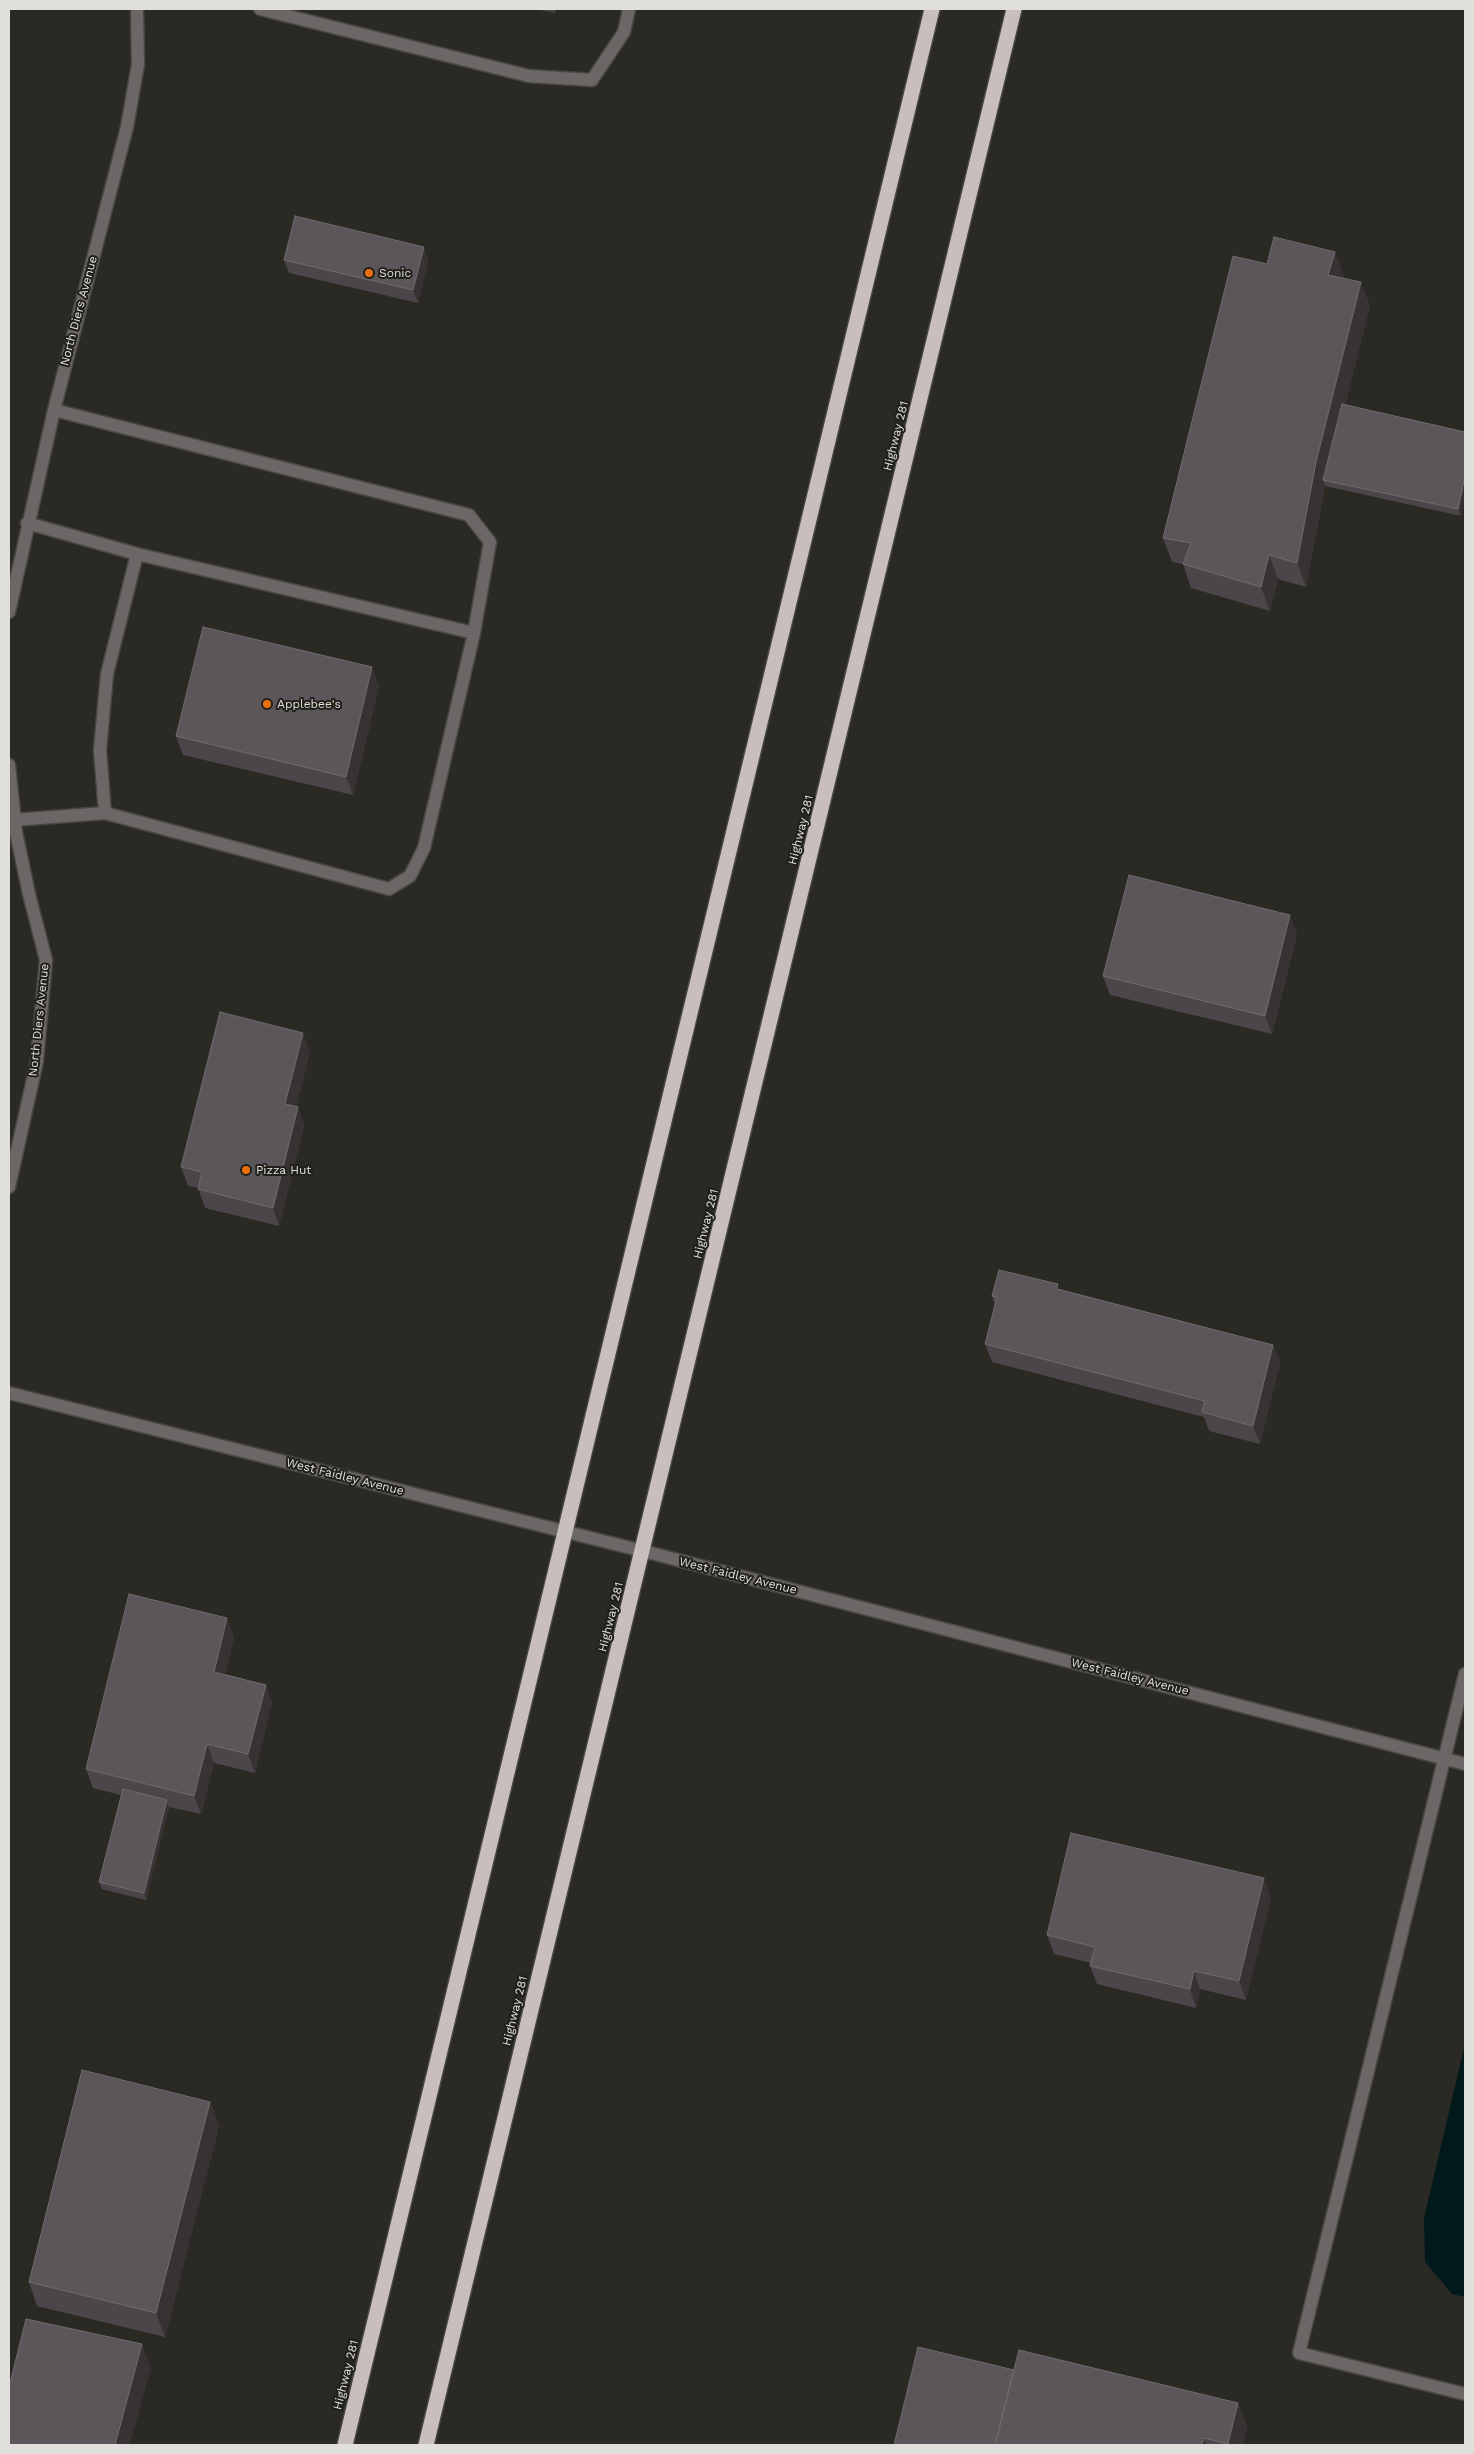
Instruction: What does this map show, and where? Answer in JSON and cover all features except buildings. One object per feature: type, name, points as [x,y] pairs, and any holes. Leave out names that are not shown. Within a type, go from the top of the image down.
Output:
[{"type":"highway","name":"Highway 281","points":[[345,2445],[932,9]]},
{"type":"highway","name":"Highway 281","points":[[426,2445],[1014,9]]},
{"type":"street","name":"North Diers Avenue","points":[[9,612],[14,564],[27,523],[127,127],[138,64],[137,9]]},
{"type":"street","points":[[260,9],[529,76],[592,80],[624,32],[629,9]]},
{"type":"street","points":[[14,820],[105,813],[389,889],[410,876],[424,848],[474,633],[490,542],[469,515],[54,410]]},
{"type":"street","points":[[27,523],[137,554],[474,633]]},
{"type":"street","points":[[105,813],[100,750],[107,674],[137,554]]},
{"type":"street","name":"North Diers Avenue","points":[[9,765],[14,820],[28,894],[46,960],[37,1061],[9,1187]]},
{"type":"street","name":"West Faidley Avenue","points":[[9,1393],[642,1551],[1465,1764]]},
{"type":"street","points":[[1465,1674],[1446,1759],[1299,2353],[1465,2394]]},
{"type":"water","points":[[1465,2044],[1465,2297],[1452,2294],[1425,2262],[1424,2218]]},
{"type":"place","name":"Sonic","points":[[369,273]]},
{"type":"place","name":"Applebee's","points":[[267,704]]},
{"type":"place","name":"Pizza Hut","points":[[246,1170]]}]
